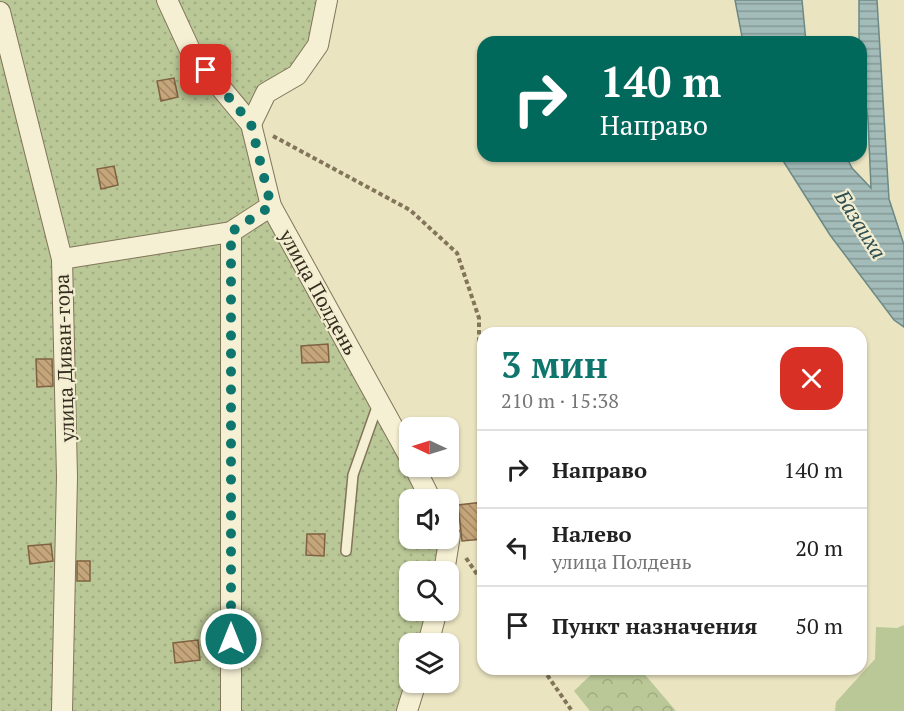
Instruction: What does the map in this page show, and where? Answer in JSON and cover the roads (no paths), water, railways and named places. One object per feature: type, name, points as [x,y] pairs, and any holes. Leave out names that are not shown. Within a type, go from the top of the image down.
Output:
[{"type":"street","name":"улица Полдень","points":[[167,0],[191,52],[251,124],[271,206],[399,438]]},
{"type":"street","points":[[251,124],[266,93],[297,75],[318,45],[327,0]]},
{"type":"street","name":"улица Диван-гора","points":[[0,12],[62,259],[68,477],[62,711]]},
{"type":"street","points":[[62,259],[231,232],[271,206]]},
{"type":"street","points":[[231,232],[231,711]]},
{"type":"street","points":[[407,711],[413,693]]},
{"type":"lane","points":[[346,551],[353,475],[379,401]]},
{"type":"water","points":[[735,0],[802,0],[805,36],[742,36]]},
{"type":"water","name":"Базаиха","points":[[859,0],[877,0],[889,199],[904,245],[904,327],[894,320],[830,235],[784,162],[849,162],[871,188],[867,112],[867,36],[859,36]]}]
